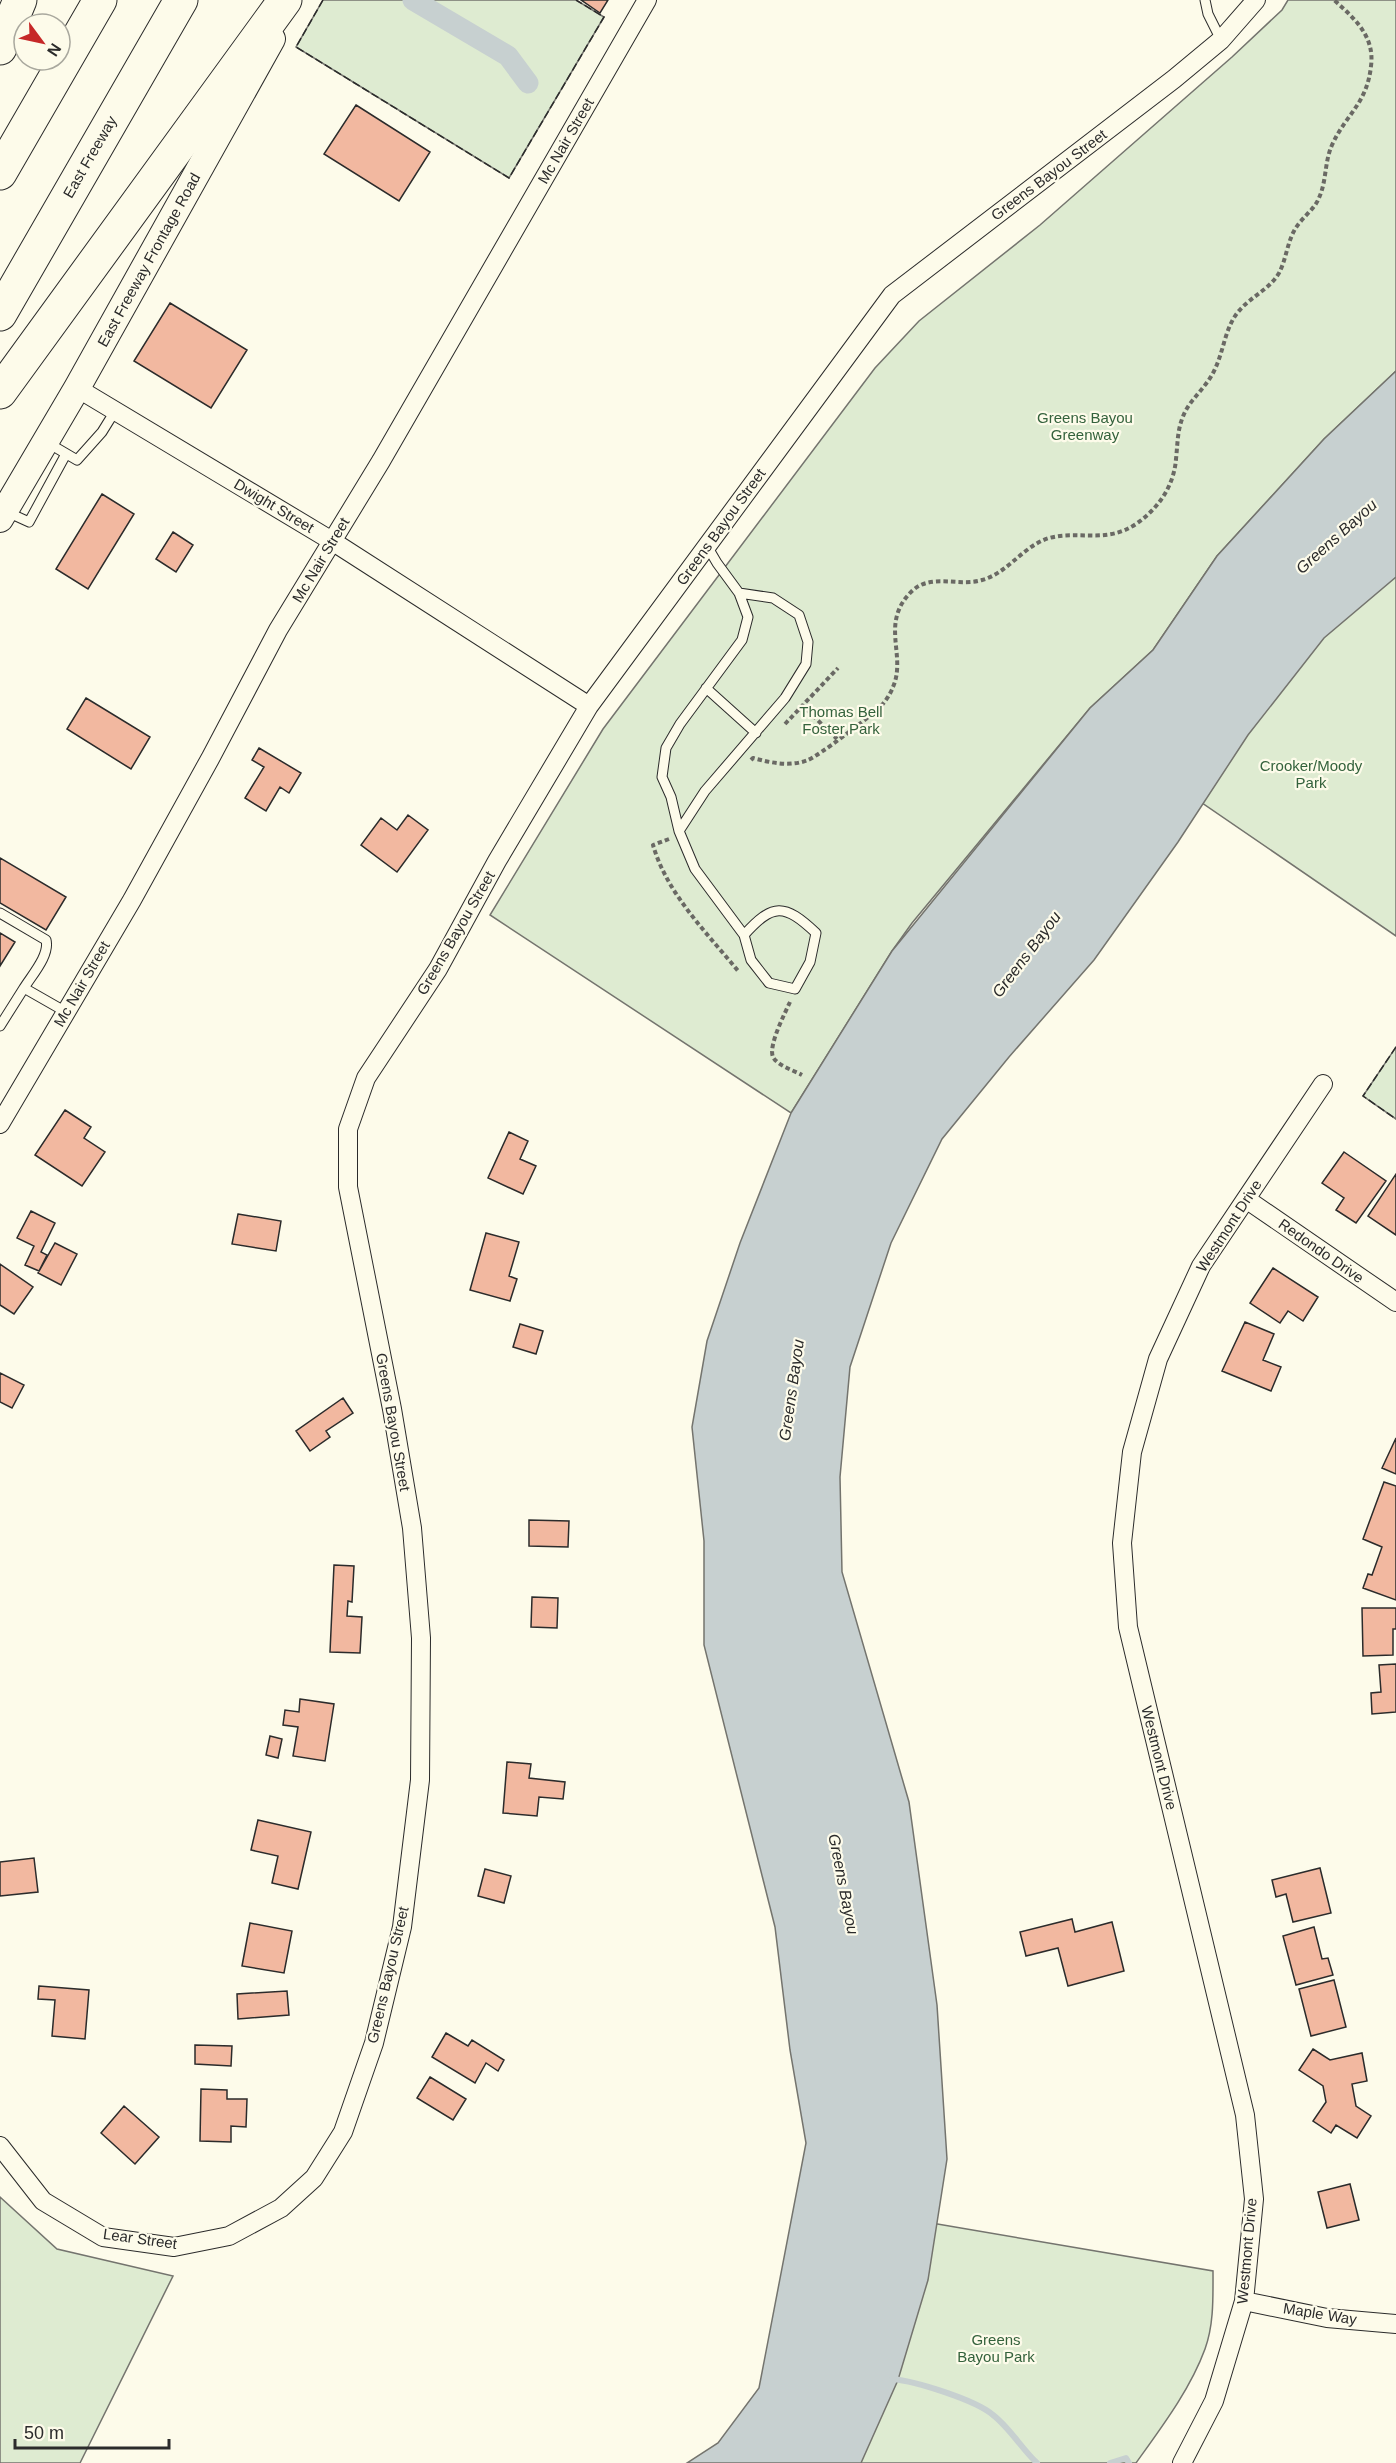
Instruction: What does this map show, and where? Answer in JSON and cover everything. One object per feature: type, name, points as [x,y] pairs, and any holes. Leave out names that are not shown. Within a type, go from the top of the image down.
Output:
[{"type":"highway","points":[[0,48],[20,0]]},
{"type":"highway","points":[[0,173],[100,0]]},
{"type":"highway","name":"East Freeway","points":[[0,314],[181,0]]},
{"type":"highway","points":[[0,392],[285,0]]},
{"type":"main road","name":"East Freeway Frontage Road","points":[[2,515],[56,448],[77,388],[294,0]]},
{"type":"street","name":"Mc Nair Street","points":[[0,1124],[206,767],[278,630],[381,461],[647,0]]},
{"type":"street","name":"Greens Bayou Street","points":[[343,2132],[374,2043],[402,1927],[420,1780],[421,1649],[412,1527],[392,1409],[348,1187],[348,1129],[366,1078],[438,969],[497,861],[589,706],[892,295],[1174,79],[1221,40],[1257,0]]},
{"type":"street","name":"Dwight Street","points":[[77,388],[332,541],[589,706]]},
{"type":"street","name":"Westmont Drive","points":[[1182,2463],[1214,2401],[1244,2301],[1254,2199],[1245,2115],[1128,1627],[1122,1543],[1132,1452],[1158,1359],[1201,1266],[1323,1084]]},
{"type":"street","name":"Redondo Drive","points":[[1246,1199],[1396,1302]]},
{"type":"street","name":"Lear Street","points":[[0,2146],[43,2201],[103,2237],[174,2247],[229,2236],[281,2208],[314,2178],[343,2132]]},
{"type":"street","name":"Maple Way","points":[[1244,2301],[1327,2318],[1396,2324]]},
{"type":"lane","points":[[1205,0],[1208,14],[1221,40]]},
{"type":"lane","points":[[56,448],[76,460],[102,432],[115,411]]},
{"type":"lane","points":[[707,546],[739,593],[748,617],[742,640],[680,724],[666,748],[662,777],[671,797],[677,834],[694,869],[744,935],[751,960],[769,984],[795,989],[810,963],[816,933],[798,916],[777,911],[762,915],[744,935]]},
{"type":"lane","points":[[677,834],[705,791],[756,733],[798,679],[806,664],[808,642],[799,615],[773,598],[739,593]]},
{"type":"lane","points":[[706,688],[756,733]]},
{"type":"lane","points":[[0,913],[46,940],[48,946],[0,1026]]},
{"type":"lane","points":[[24,988],[66,1012]]},
{"type":"path","points":[[753,758],[775,764],[794,764],[811,760],[879,708],[893,688],[897,672],[893,636],[896,620],[902,604],[912,591],[923,583],[983,580],[998,573],[1031,547],[1046,539],[1060,536],[1102,537],[1116,534],[1149,514],[1163,498],[1171,482],[1176,462],[1179,423],[1189,404],[1215,369],[1228,327],[1239,311],[1266,289],[1278,274],[1296,228],[1318,201],[1323,185],[1325,163],[1333,143],[1360,104],[1369,85],[1372,62],[1369,41],[1358,22],[1334,0]]},
{"type":"path","points":[[781,728],[838,668]]},
{"type":"path","points":[[802,705],[837,739]]},
{"type":"path","points":[[747,764],[760,751]]},
{"type":"path","points":[[677,834],[653,845],[658,861],[668,881],[692,916],[743,976]]},
{"type":"path","points":[[779,999],[790,1000],[771,1048],[773,1056],[780,1064],[802,1075]]},
{"type":"green space","points":[[323,0],[576,0],[604,17],[509,178],[296,47]]},
{"type":"green space","points":[[1288,0],[1396,0],[1396,371],[1324,439],[1217,556],[1153,650],[1090,708],[912,923],[892,951],[791,1113],[490,915],[603,729],[875,368],[919,321],[1040,225],[1232,57],[1282,10]]},
{"type":"green space","name":"Crooker/Moody Park","points":[[1396,562],[1396,936],[1192,796],[1293,658]]},
{"type":"green space","points":[[1396,1047],[1396,1119],[1363,1096]]},
{"type":"green space","points":[[0,2197],[57,2249],[173,2276],[80,2463],[0,2463]]},
{"type":"green space","name":"Greens Bayou Park","points":[[914,2220],[1213,2271],[1213,2301],[1208,2340],[1199,2364],[1183,2394],[1136,2463],[824,2463]]},
{"type":"water","name":"Greens Bayou","points":[[1396,371],[1396,577],[1324,638],[1248,735],[1178,842],[1094,960],[1009,1057],[942,1139],[891,1243],[850,1367],[840,1477],[842,1572],[909,1802],[937,2005],[947,2159],[928,2280],[898,2380],[861,2463],[687,2463],[718,2443],[759,2388],[806,2143],[790,2050],[775,1927],[704,1645],[704,1541],[692,1427],[707,1341],[740,1243],[791,1113],[892,951],[1090,708],[1153,650],[1217,556],[1324,439]]},
{"type":"building","points":[[581,0],[608,0],[600,13]]},
{"type":"building","points":[[356,105],[430,152],[399,201],[324,154]]},
{"type":"building","points":[[170,303],[247,350],[211,408],[134,361]]},
{"type":"building","points":[[102,494],[134,514],[88,589],[56,569]]},
{"type":"building","points":[[173,532],[193,545],[176,572],[156,559]]},
{"type":"building","points":[[86,698],[150,737],[131,769],[67,729]]},
{"type":"building","points":[[259,748],[301,773],[289,793],[280,787],[266,811],[245,798],[264,767],[252,760]]},
{"type":"building","points":[[408,815],[428,830],[397,872],[361,845],[381,818],[397,830]]},
{"type":"building","points":[[0,858],[66,897],[46,930],[0,903]]},
{"type":"building","points":[[0,933],[15,942],[0,966]]},
{"type":"building","points":[[65,1110],[91,1127],[84,1138],[105,1152],[82,1186],[35,1155]]},
{"type":"building","points":[[509,1132],[528,1141],[520,1159],[536,1166],[523,1194],[488,1178]]},
{"type":"building","points":[[1344,1152],[1386,1181],[1356,1223],[1336,1210],[1344,1198],[1322,1183]]},
{"type":"building","points":[[1396,1174],[1396,1235],[1368,1216]]},
{"type":"building","points":[[31,1211],[55,1223],[41,1252],[47,1255],[39,1271],[25,1265],[34,1246],[17,1238]]},
{"type":"building","points":[[238,1214],[281,1221],[276,1251],[232,1244]]},
{"type":"building","points":[[486,1233],[519,1242],[509,1276],[517,1279],[510,1301],[470,1290]]},
{"type":"building","points":[[55,1243],[77,1254],[61,1285],[38,1273]]},
{"type":"building","points":[[0,1264],[33,1287],[14,1314],[0,1305]]},
{"type":"building","points":[[1273,1268],[1318,1297],[1303,1321],[1288,1311],[1280,1323],[1250,1303]]},
{"type":"building","points":[[1245,1322],[1274,1334],[1263,1360],[1281,1367],[1271,1391],[1222,1371]]},
{"type":"building","points":[[520,1324],[543,1331],[536,1354],[513,1347]]},
{"type":"building","points":[[0,1373],[24,1385],[12,1408],[0,1402]]},
{"type":"building","points":[[343,1398],[353,1413],[326,1431],[330,1437],[310,1451],[296,1431]]},
{"type":"building","points":[[1396,1438],[1396,1474],[1382,1468]]},
{"type":"building","points":[[1384,1482],[1396,1486],[1396,1600],[1363,1588],[1368,1574],[1372,1575],[1382,1547],[1363,1539]]},
{"type":"building","points":[[529,1520],[569,1521],[568,1547],[529,1546]]},
{"type":"building","points":[[334,1565],[354,1566],[352,1602],[348,1601],[347,1616],[362,1617],[360,1653],[330,1652]]},
{"type":"building","points":[[532,1597],[558,1598],[557,1628],[531,1627]]},
{"type":"building","points":[[1362,1608],[1396,1608],[1393,1655],[1363,1656]]},
{"type":"building","points":[[1396,1664],[1396,1712],[1372,1714],[1371,1693],[1381,1692],[1379,1665]]},
{"type":"building","points":[[300,1699],[334,1704],[325,1761],[293,1756],[298,1727],[283,1725],[285,1710],[299,1712]]},
{"type":"building","points":[[270,1736],[282,1739],[278,1758],[266,1755]]},
{"type":"building","points":[[507,1762],[531,1764],[529,1778],[565,1782],[563,1799],[539,1797],[537,1816],[503,1813]]},
{"type":"building","points":[[258,1820],[311,1832],[298,1889],[272,1883],[278,1856],[251,1850]]},
{"type":"building","points":[[34,1858],[38,1892],[0,1896],[0,1862]]},
{"type":"building","points":[[1320,1868],[1331,1913],[1293,1922],[1286,1894],[1276,1897],[1272,1880]]},
{"type":"building","points":[[485,1869],[511,1876],[504,1903],[478,1896]]},
{"type":"building","points":[[1072,1919],[1075,1932],[1112,1922],[1124,1971],[1068,1986],[1058,1948],[1026,1956],[1020,1932]]},
{"type":"building","points":[[250,1923],[292,1931],[284,1973],[242,1966]]},
{"type":"building","points":[[1314,1927],[1322,1959],[1328,1958],[1333,1975],[1296,1985],[1283,1936]]},
{"type":"building","points":[[1334,1980],[1346,2027],[1311,2036],[1299,1989]]},
{"type":"building","points":[[39,1986],[89,1990],[85,2039],[52,2036],[55,2000],[38,1999]]},
{"type":"building","points":[[287,1991],[289,2015],[238,2019],[237,1994]]},
{"type":"building","points":[[446,2033],[468,2046],[472,2040],[504,2060],[498,2071],[486,2063],[475,2083],[432,2057]]},
{"type":"building","points":[[195,2045],[232,2046],[231,2066],[195,2064]]},
{"type":"building","points":[[1313,2049],[1330,2060],[1362,2053],[1367,2081],[1352,2084],[1356,2106],[1371,2116],[1357,2138],[1336,2125],[1331,2133],[1313,2121],[1326,2102],[1323,2086],[1299,2070]]},
{"type":"building","points":[[430,2077],[466,2099],[453,2120],[417,2098]]},
{"type":"building","points":[[201,2089],[227,2090],[227,2099],[247,2099],[246,2127],[231,2126],[231,2142],[200,2141]]},
{"type":"building","points":[[124,2106],[159,2137],[135,2164],[101,2133]]},
{"type":"building","points":[[1350,2184],[1359,2220],[1327,2228],[1318,2192]]},
{"type":"waterway","points":[[413,0],[508,56],[528,83]]},
{"type":"waterway","points":[[892,2379],[945,2392],[985,2409],[1005,2426],[1037,2463]]},
{"type":"waterway","points":[[1110,2463],[1126,2458],[1129,2463]]},
{"type":"fence","points":[[323,0],[296,47],[509,178],[604,17],[576,0]]},
{"type":"fence","points":[[1396,1047],[1363,1096],[1396,1119]]},
{"type":"park label","name":"Greens Bayou Greenway","points":[[1085,426]]},
{"type":"park label","name":"Thomas Bell Foster Park","points":[[841,720]]}]
